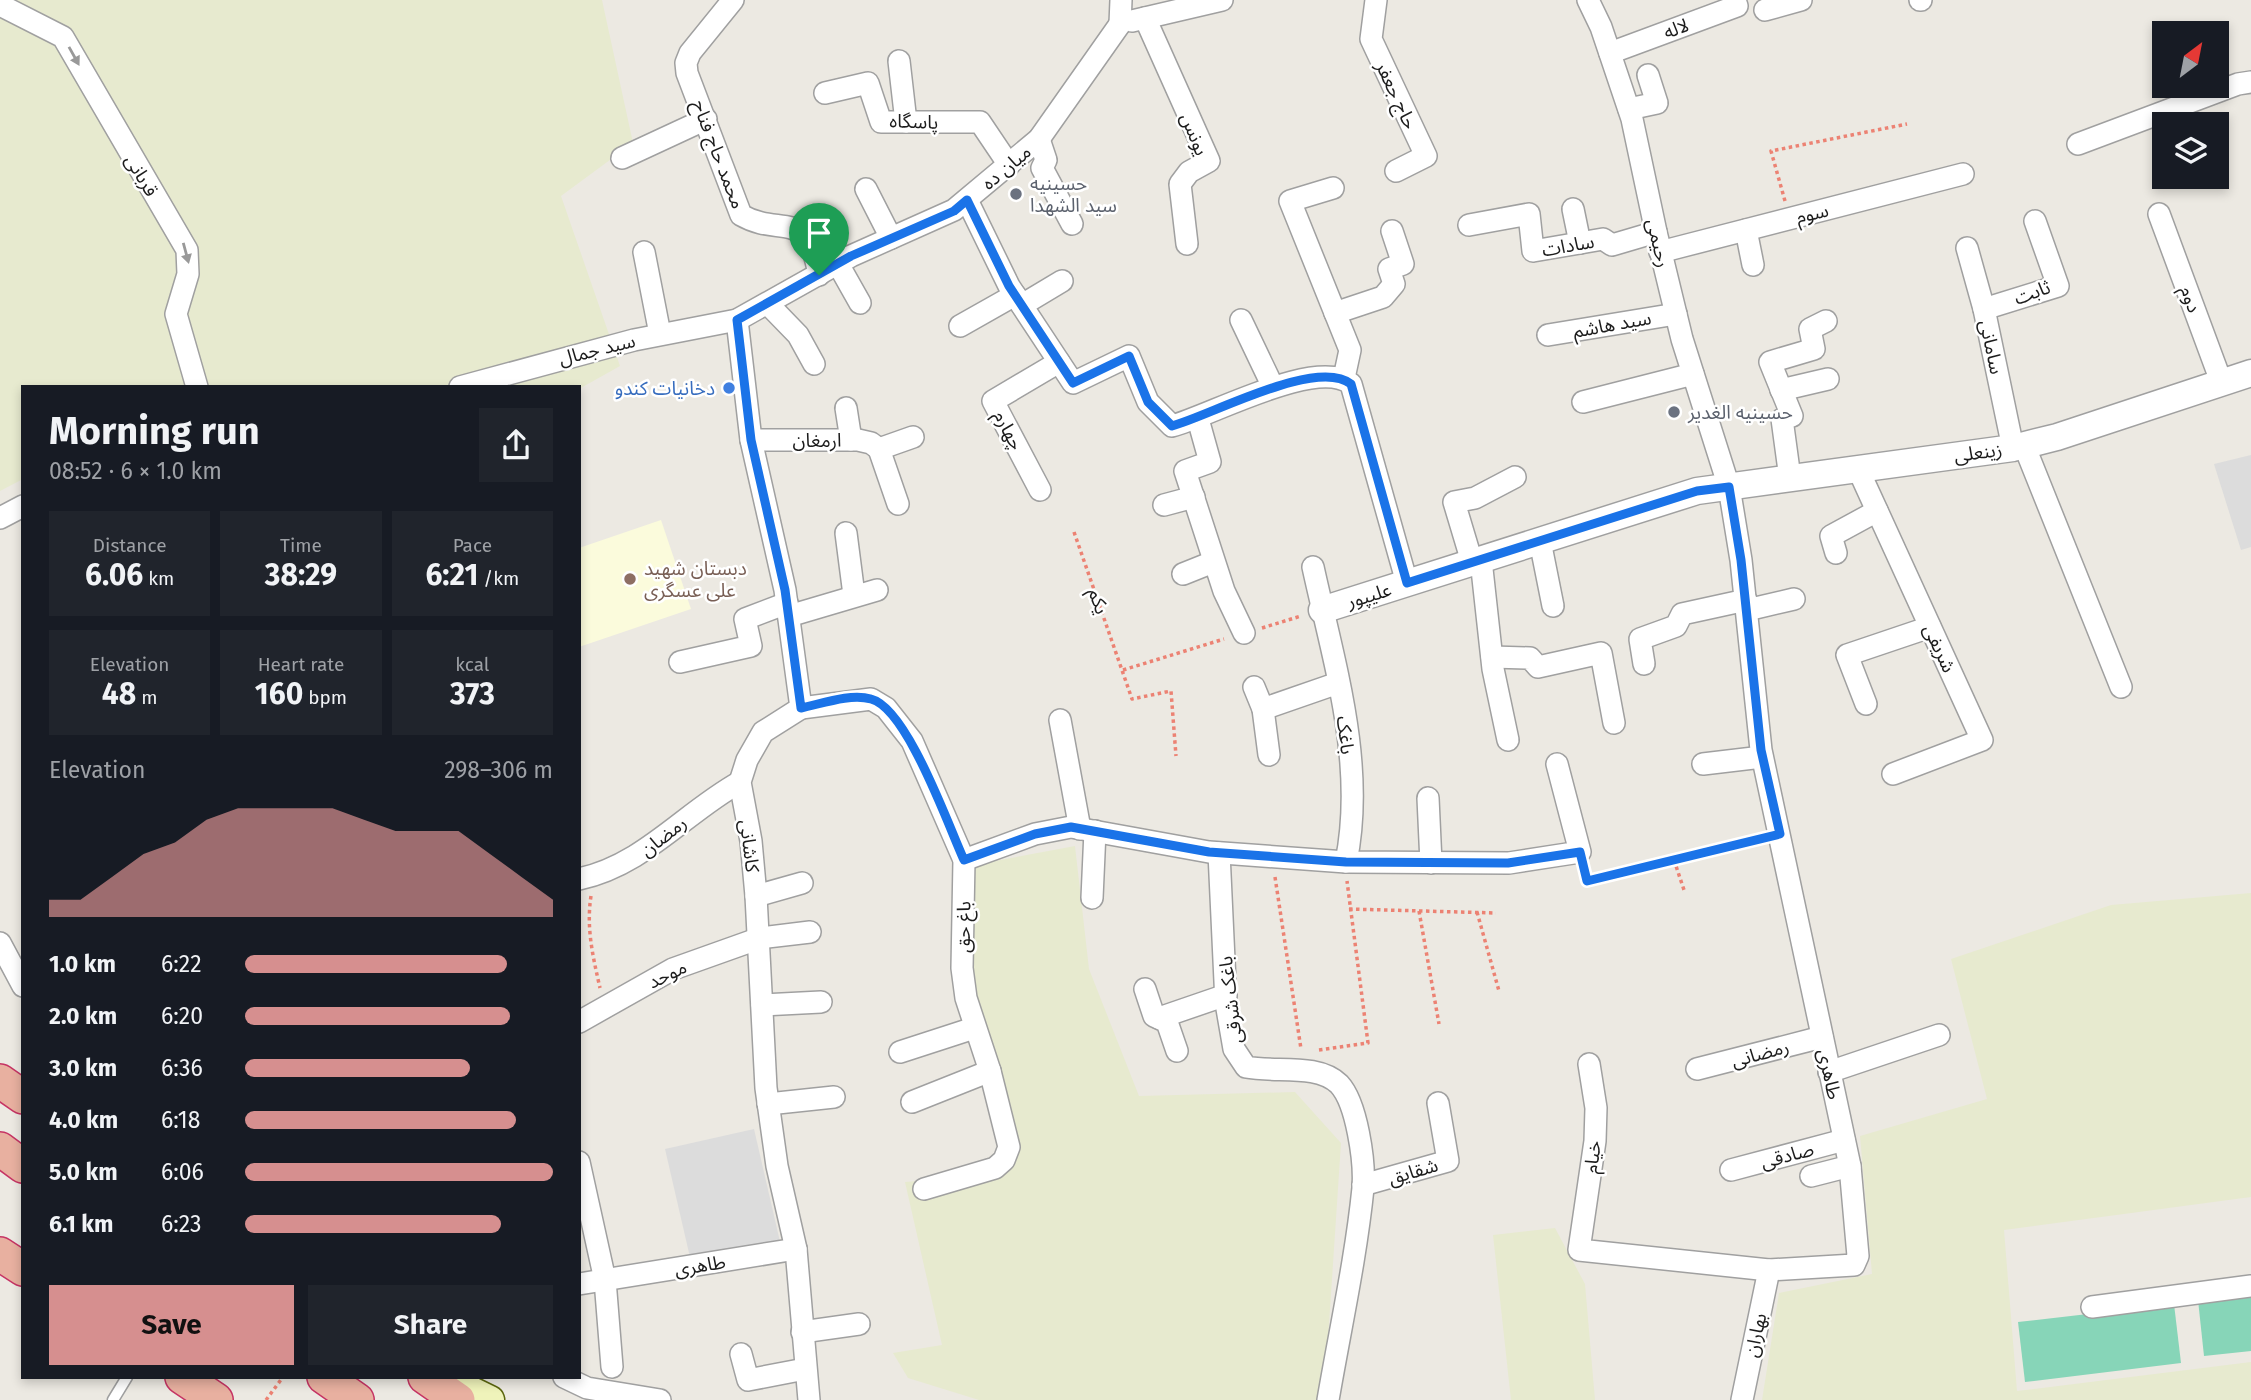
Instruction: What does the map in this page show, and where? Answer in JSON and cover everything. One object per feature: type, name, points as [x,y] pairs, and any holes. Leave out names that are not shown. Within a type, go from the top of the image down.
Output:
[{"type":"highway","points":[[0,1081],[21,1096]]},
{"type":"highway","points":[[0,1149],[21,1165]]},
{"type":"highway","points":[[0,1254],[21,1268]]},
{"type":"highway","points":[[185,1379],[215,1400]]},
{"type":"highway","points":[[327,1379],[357,1400]]},
{"type":"highway","points":[[428,1379],[458,1400]]},
{"type":"main road","points":[[447,1379],[491,1400]]},
{"type":"street","name":"محمد حاج فناح","points":[[733,0],[686,62],[706,119],[741,215],[749,220],[782,224],[801,232],[828,270]]},
{"type":"street","points":[[1121,0],[1120,24],[1223,0]]},
{"type":"street","name":"حاج جعفر","points":[[1376,0],[1371,39],[1426,156],[1396,171]]},
{"type":"street","name":"رحیمی","points":[[1588,0],[1629,109],[1676,314],[1729,487]]},
{"type":"street","name":"لاله","points":[[1610,53],[1737,6],[1735,0]]},
{"type":"street","points":[[1765,10],[1801,0]]},
{"type":"street","name":"قربانی","points":[[0,5],[63,37],[187,250],[188,274],[176,314],[196,385]]},
{"type":"street","name":"یونس","points":[[1145,18],[1209,161],[1189,172],[1180,184],[1187,244]]},
{"type":"street","name":"میان ده","points":[[737,320],[891,238],[954,211],[1039,139],[1120,24]]},
{"type":"street","points":[[899,61],[906,122]]},
{"type":"street","points":[[1629,109],[1657,103],[1648,75]]},
{"type":"street","name":"پاسگاه","points":[[825,93],[868,82],[881,122],[980,122],[1009,165]]},
{"type":"street","points":[[2078,144],[2238,84],[2251,82]]},
{"type":"street","points":[[622,158],[706,119]]},
{"type":"street","points":[[1039,139],[1046,160],[1041,168],[1072,224]]},
{"type":"street","name":"سوم","points":[[1658,242],[1746,230],[1963,174]]},
{"type":"street","points":[[1333,188],[1290,201],[1350,350],[1344,378]]},
{"type":"street","points":[[866,190],[891,238]]},
{"type":"street","points":[[967,200],[1018,300],[1073,383],[1129,356],[1148,402],[1172,426],[1198,419],[1273,387],[1330,374],[1344,378],[1351,384],[1407,583]]},
{"type":"street","points":[[1573,209],[1580,243]]},
{"type":"street","name":"سادات","points":[[1469,225],[1529,214],[1533,251],[1603,239],[1612,245],[1658,242]]},
{"type":"street","name":"دوم","points":[[2160,214],[2222,384]]},
{"type":"street","name":"ثابت","points":[[1984,309],[2058,286],[2035,221]]},
{"type":"street","points":[[1746,230],[1753,265]]},
{"type":"street","points":[[1335,313],[1383,297],[1394,284],[1389,269],[1404,264],[1392,231]]},
{"type":"street","name":"سامانی","points":[[1967,248],[2018,446],[2121,687]]},
{"type":"street","points":[[644,252],[660,334]]},
{"type":"street","points":[[828,270],[860,303]]},
{"type":"street","points":[[960,326],[1062,281]]},
{"type":"street","points":[[768,304],[798,335],[814,364]]},
{"type":"street","name":"سید هاشم","points":[[1548,335],[1676,314]]},
{"type":"street","points":[[737,320],[751,440],[788,610],[801,708],[763,732],[747,760],[740,782]]},
{"type":"street","name":"سید جمال","points":[[474,385],[660,334],[737,320]]},
{"type":"street","points":[[1241,320],[1273,387]]},
{"type":"street","points":[[1790,478],[1782,419],[1792,416],[1770,362],[1814,349],[1810,329],[1826,321]]},
{"type":"street","name":"چهارم","points":[[1040,490],[993,401],[1059,362]]},
{"type":"street","name":"زینعلی","points":[[1697,491],[2018,446],[2251,373]]},
{"type":"street","points":[[1583,402],[1693,374]]},
{"type":"street","points":[[1781,390],[1828,379]]},
{"type":"street","points":[[846,408],[850,440]]},
{"type":"street","points":[[1198,419],[1210,462],[1185,471],[1213,562],[1244,633]]},
{"type":"street","points":[[898,504],[879,449],[913,437]]},
{"type":"street","name":"ارمغان","points":[[751,440],[850,440],[872,443],[879,449]]},
{"type":"street","name":"شریفی","points":[[1858,469],[1982,740],[1893,774]]},
{"type":"street","points":[[1508,740],[1476,561],[1454,502],[1475,498],[1514,477]]},
{"type":"street","name":"طاهری","points":[[1579,1250],[1769,1270],[1854,1265],[1858,1256],[1850,1166],[1762,757],[1746,605],[1729,487]]},
{"type":"street","name":"علیپور","points":[[1322,610],[1697,491]]},
{"type":"street","points":[[1164,505],[1194,497]]},
{"type":"street","points":[[0,517],[21,507]]},
{"type":"street","points":[[1836,553],[1831,536],[1877,511]]},
{"type":"street","points":[[846,533],[854,595]]},
{"type":"street","points":[[1540,541],[1553,606]]},
{"type":"street","points":[[1183,574],[1213,562]]},
{"type":"street","name":"باغک","points":[[1312,568],[1348,737],[1354,822],[1346,862]]},
{"type":"street","points":[[680,662],[751,646],[746,619],[877,590]]},
{"type":"street","points":[[1644,664],[1640,639],[1676,626],[1682,614],[1794,599]]},
{"type":"street","points":[[1866,704],[1847,656],[1930,627]]},
{"type":"street","points":[[1493,663],[1530,657],[1538,667],[1601,653],[1614,723]]},
{"type":"street","points":[[1263,709],[1338,683]]},
{"type":"street","points":[[1254,687],[1263,709],[1269,755]]},
{"type":"street","name":"باغ حق","points":[[801,708],[861,699],[870,699],[887,708],[912,741],[964,860],[962,968],[974,1028],[990,1071],[1009,1147],[1004,1160],[995,1168],[924,1189]]},
{"type":"street","points":[[1060,720],[1088,830],[1092,898]]},
{"type":"street","points":[[1703,764],[1762,757]]},
{"type":"street","points":[[964,860],[1035,834],[1071,827],[1219,853],[1346,862],[1508,863],[1580,852],[1557,764]]},
{"type":"street","name":"رمضان","points":[[587,877],[640,855],[717,795],[740,782]]},
{"type":"street","name":"کاشانی","points":[[740,782],[751,841],[760,938],[768,1104],[777,1166],[796,1249],[809,1400]]},
{"type":"street","points":[[1428,798],[1431,863]]},
{"type":"street","name":"باغک شرقی","points":[[1219,853],[1226,995],[1234,1049],[1246,1067],[1268,1072],[1312,1069],[1339,1084],[1359,1135],[1363,1185]]},
{"type":"street","points":[[756,896],[802,883]]},
{"type":"street","name":"موحد","points":[[581,1021],[673,969],[760,938],[810,932]]},
{"type":"street","points":[[9,950],[21,981]]},
{"type":"street","points":[[1145,989],[1154,1016],[1167,1022],[1177,1051]]},
{"type":"street","points":[[1159,1018],[1226,995]]},
{"type":"street","points":[[762,1005],[821,1002]]},
{"type":"street","points":[[900,1052],[974,1028]]},
{"type":"street","points":[[1829,1072],[1939,1035]]},
{"type":"street","name":"رمضانی","points":[[1697,1069],[1822,1037]]},
{"type":"street","name":"خیام","points":[[1579,1250],[1595,1141],[1596,1108],[1589,1064]]},
{"type":"street","points":[[912,1102],[990,1071]]},
{"type":"street","points":[[768,1104],[834,1097]]},
{"type":"street","name":"شقایق","points":[[1363,1185],[1448,1161],[1438,1103]]},
{"type":"street","name":"صادقی","points":[[1731,1170],[1844,1140]]},
{"type":"street","points":[[1811,1176],[1850,1166]]},
{"type":"street","points":[[581,1171],[605,1280],[612,1367]]},
{"type":"street","points":[[1328,1400],[1363,1185]]},
{"type":"street","name":"طاهری","points":[[581,1284],[796,1249]]},
{"type":"street","name":"بهاران","points":[[1742,1400],[1769,1270]]},
{"type":"street","points":[[2092,1307],[2251,1286]]},
{"type":"street","points":[[802,1332],[859,1324]]},
{"type":"street","points":[[741,1354],[748,1380],[805,1369]]},
{"type":"street","points":[[568,1379],[587,1388],[660,1400]]},
{"type":"lane","points":[[113,1400],[126,1379]]},
{"type":"path","points":[[1790,219],[1771,151],[1907,124]]},
{"type":"path","name":"یکم","points":[[1074,533],[1132,699],[1171,691],[1176,756]]},
{"type":"path","points":[[1580,852],[1587,881],[1780,834]]},
{"type":"path","points":[[1272,855],[1301,1053]]},
{"type":"path","points":[[1674,860],[1684,890]]},
{"type":"path","points":[[1314,1051],[1368,1043],[1349,909],[1346,862]]},
{"type":"path","points":[[587,877],[591,948],[605,1007]]},
{"type":"path","points":[[1349,909],[1496,913]]},
{"type":"path","points":[[1419,911],[1439,1024]]},
{"type":"path","points":[[1477,912],[1499,991]]},
{"type":"path","points":[[267,1400],[282,1379]]},
{"type":"shaded area","points":[[0,0],[602,0],[633,143],[561,196],[620,366],[581,388],[581,385],[21,385],[21,480],[0,491]]},
{"type":"shaded area","points":[[2251,455],[2251,547],[2241,550],[2214,464]]},
{"type":"shaded area","name":"دبستان شهید علی عسگری","points":[[661,520],[691,609],[581,646],[581,547]]},
{"type":"shaded area","points":[[1075,846],[1089,969],[1139,1096],[1295,1092],[1341,1143],[1324,1400],[979,1400],[908,1378],[893,1353],[942,1345],[905,1182],[996,1175],[998,1149],[967,953],[968,866]]},
{"type":"shaded area","points":[[2251,893],[2251,1197],[2004,1230],[2017,1391],[2251,1362],[2251,1400],[1762,1400],[1779,1293],[1872,1274],[1860,1136],[1987,1099],[1951,959],[2111,905]]},
{"type":"shaded area","points":[[754,1129],[781,1246],[692,1266],[665,1149]]},
{"type":"shaded area","points":[[1555,1228],[1585,1284],[1595,1400],[1511,1400],[1493,1235]]},
{"type":"green space","points":[[2251,1295],[2251,1351],[2204,1356],[2198,1300]]},
{"type":"green space","points":[[2174,1304],[2181,1363],[2025,1382],[2018,1322]]},
{"type":"place","name":"حسینیه سید الشهدا","points":[[1016,194]]},
{"type":"place","name":"دخانیات کندو","points":[[729,388]]},
{"type":"place","name":"حسینیه الغدیر","points":[[1674,412]]},
{"type":"place","name":"دبستان شهید علی عسگری","points":[[630,579]]},
{"type":"route","points":[[967,200],[1009,286],[1073,383],[1129,356],[1148,402],[1172,426],[1198,419],[1273,387],[1330,374],[1344,378],[1351,384],[1407,583],[1697,491],[1729,487],[1751,639],[1761,750],[1780,834],[1587,881],[1580,852],[1508,863],[1346,862],[1209,852],[1071,827],[1035,834],[964,860],[912,741],[887,708],[870,699],[851,699],[801,708],[785,590],[751,440],[737,320],[819,275],[851,256],[954,211],[967,200]]}]
